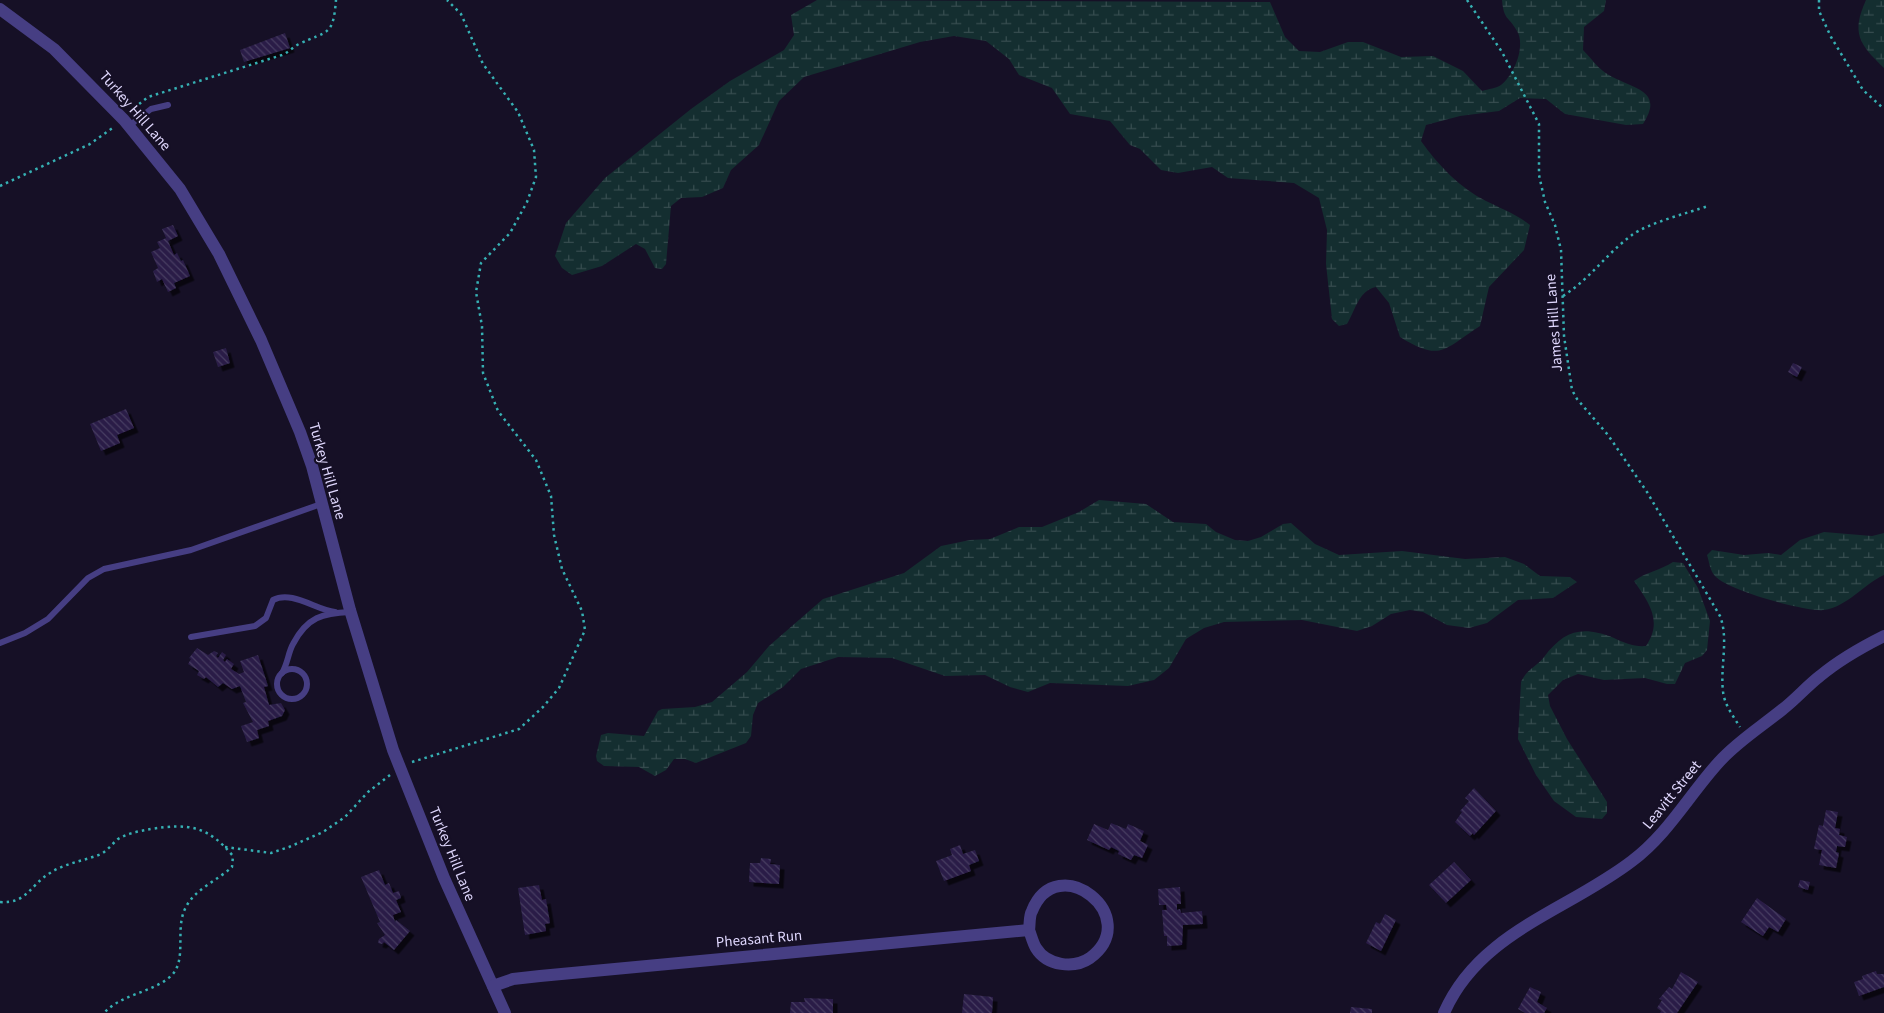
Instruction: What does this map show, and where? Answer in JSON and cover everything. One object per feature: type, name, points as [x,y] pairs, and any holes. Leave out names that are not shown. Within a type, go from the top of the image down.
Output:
[{"type":"street","name":"Turkey Hill Lane","points":[[0,9],[54,49],[127,123],[180,189],[219,254],[290,405],[310,460],[350,612],[400,767],[444,878],[504,1013]]},
{"type":"street","name":"Leavitt Street","points":[[1444,1013],[1468,974],[1496,946],[1527,924],[1608,878],[1650,847],[1669,827],[1719,762],[1746,736],[1784,708],[1836,663],[1884,636]]},
{"type":"street","points":[[1065,886],[1079,887],[1092,894],[1102,905],[1107,918],[1107,933],[1102,945],[1086,960],[1075,964],[1059,964],[1047,959],[1036,948],[1029,930],[1032,911],[1042,896],[1053,889],[1065,886]]},
{"type":"street","name":"Pheasant Run","points":[[493,986],[513,979],[540,976],[1029,930]]},
{"type":"lane","points":[[127,123],[151,109],[168,105]]},
{"type":"lane","points":[[0,643],[25,633],[48,619],[88,578],[104,568],[191,550],[322,504]]},
{"type":"lane","points":[[191,637],[255,626],[266,618],[273,600],[280,597],[305,601],[319,609],[350,612]]},
{"type":"lane","points":[[290,655],[294,665],[306,679],[305,689],[299,696],[290,698],[281,694],[277,686],[294,643],[310,623],[321,615],[335,612]]},
{"type":"lane","points":[[282,673],[290,669],[300,671]]},
{"type":"path","points":[[0,186],[90,144],[127,123],[138,103],[148,97],[282,55],[297,45],[328,32],[332,26],[336,0]]},
{"type":"path","points":[[225,847],[271,853],[323,832],[346,817],[368,792],[400,767],[448,750],[484,742],[519,729],[543,708],[559,688],[585,630],[582,611],[562,569],[554,535],[551,496],[536,460],[498,411],[483,373],[482,326],[476,292],[481,263],[510,233],[527,202],[536,177],[534,150],[518,112],[483,64],[461,14],[447,0]]},
{"type":"path","name":"James Hill Lane","points":[[1467,0],[1502,52],[1538,124],[1539,176],[1545,202],[1555,226],[1561,250],[1564,336],[1572,390],[1577,399],[1608,435],[1647,492],[1720,616],[1723,628],[1723,692],[1726,703],[1746,736]]},
{"type":"path","points":[[1819,0],[1819,11],[1835,45],[1863,90],[1884,109]]},
{"type":"path","points":[[1563,296],[1584,283],[1614,250],[1634,233],[1708,206]]},
{"type":"path","points":[[0,902],[12,903],[22,899],[35,883],[52,871],[100,854],[109,849],[118,839],[132,833],[182,826],[195,827],[203,830],[225,847],[233,856],[232,867],[193,897],[186,906],[179,934],[180,960],[171,976],[152,988],[118,1003],[104,1013]]},
{"type":"green space","points":[[817,0],[1270,2],[1285,37],[1299,51],[1320,52],[1348,42],[1363,42],[1401,57],[1433,56],[1463,71],[1482,91],[1499,86],[1506,80],[1514,67],[1519,52],[1519,37],[1514,26],[1505,15],[1502,0],[1606,0],[1604,11],[1584,27],[1583,50],[1605,73],[1643,92],[1648,97],[1650,104],[1649,113],[1643,124],[1626,125],[1565,114],[1546,99],[1520,98],[1499,111],[1460,116],[1426,125],[1421,141],[1450,175],[1476,196],[1530,225],[1524,250],[1489,287],[1480,326],[1442,350],[1425,349],[1400,337],[1389,303],[1376,287],[1365,292],[1361,297],[1347,324],[1339,326],[1332,319],[1326,264],[1327,230],[1319,198],[1294,183],[1228,178],[1212,167],[1178,173],[1161,170],[1140,149],[1130,145],[1110,121],[1070,114],[1052,88],[1019,75],[1009,59],[986,41],[954,36],[920,42],[804,77],[779,101],[759,145],[731,170],[723,188],[702,197],[681,198],[671,206],[666,264],[662,269],[655,268],[645,249],[636,244],[602,266],[572,275],[562,268],[555,256],[566,223],[605,178],[691,109],[730,81],[784,50],[794,35],[791,15]]},
{"type":"green space","points":[[1866,0],[1884,0],[1884,68],[1863,45],[1860,37],[1859,21]]},
{"type":"green space","points":[[1099,500],[1146,504],[1173,522],[1206,524],[1216,532],[1235,540],[1248,541],[1261,537],[1283,524],[1291,523],[1315,544],[1339,555],[1402,551],[1465,559],[1505,557],[1524,564],[1540,576],[1570,577],[1577,582],[1553,598],[1518,600],[1487,623],[1469,628],[1447,625],[1423,612],[1410,610],[1391,614],[1372,626],[1357,631],[1302,620],[1224,622],[1204,628],[1186,639],[1169,668],[1154,680],[1128,686],[1050,683],[1028,692],[1010,687],[985,675],[945,676],[892,658],[838,657],[801,669],[783,687],[758,703],[753,715],[751,736],[746,743],[696,763],[685,759],[674,759],[666,770],[655,776],[639,767],[604,766],[597,761],[596,756],[601,735],[608,733],[644,736],[658,711],[662,709],[695,707],[712,702],[747,672],[769,646],[823,599],[904,573],[941,546],[970,540],[990,539],[1019,527],[1042,527],[1079,512]]},
{"type":"green space","points":[[1824,532],[1872,536],[1884,533],[1884,575],[1840,605],[1824,610],[1784,604],[1734,588],[1722,582],[1713,574],[1707,555],[1712,550],[1744,555],[1768,553],[1781,555],[1800,540]]},
{"type":"green space","points":[[1673,562],[1683,563],[1698,588],[1710,621],[1707,650],[1702,656],[1685,663],[1675,684],[1667,684],[1645,678],[1604,680],[1578,674],[1563,680],[1548,695],[1550,706],[1567,739],[1607,802],[1607,813],[1602,819],[1576,817],[1554,801],[1536,775],[1518,739],[1521,682],[1526,674],[1551,648],[1566,636],[1574,633],[1592,632],[1637,646],[1646,646],[1651,637],[1654,620],[1645,597],[1634,581]]},
{"type":"building","points":[[285,33],[290,48],[244,62],[240,50]]},
{"type":"building","points":[[173,225],[178,236],[168,241],[174,255],[177,253],[181,261],[183,260],[190,276],[174,283],[176,288],[168,292],[162,279],[157,282],[153,271],[158,268],[151,252],[160,248],[157,242],[166,238],[162,229]]},
{"type":"building","points":[[226,348],[230,363],[218,367],[213,352]]},
{"type":"building","points":[[1793,363],[1802,367],[1797,377],[1788,372]]},
{"type":"building","points":[[126,409],[134,428],[117,435],[120,443],[101,451],[90,424]]},
{"type":"building","points":[[197,648],[208,655],[214,651],[218,653],[216,656],[218,658],[222,652],[226,655],[223,660],[225,662],[227,659],[234,664],[231,669],[239,674],[244,672],[240,661],[258,655],[268,686],[264,687],[269,705],[281,703],[285,710],[282,716],[268,721],[269,726],[257,730],[259,738],[247,742],[241,726],[253,722],[243,703],[246,702],[240,686],[232,689],[223,683],[218,687],[206,677],[204,679],[197,675],[199,671],[188,664],[191,659],[189,658]]},
{"type":"building","points":[[1474,788],[1496,811],[1474,835],[1473,833],[1470,836],[1455,822],[1462,812],[1460,811],[1469,801],[1465,798]]},
{"type":"building","points":[[1826,810],[1838,812],[1835,828],[1840,829],[1839,835],[1847,837],[1845,847],[1837,846],[1836,852],[1839,853],[1836,868],[1819,865],[1822,850],[1814,849],[1819,825],[1823,826]]},
{"type":"building","points":[[1111,823],[1126,829],[1128,824],[1144,831],[1140,841],[1148,845],[1142,858],[1134,855],[1131,860],[1118,854],[1119,851],[1111,847],[1109,850],[1087,840],[1094,824],[1108,830]]},
{"type":"building","points":[[960,845],[963,854],[975,850],[979,861],[969,865],[971,871],[944,881],[936,861],[952,855],[950,849]]},
{"type":"building","points":[[761,858],[771,859],[770,864],[780,865],[779,884],[749,882],[750,863],[760,863]]},
{"type":"building","points":[[1454,862],[1471,880],[1446,903],[1429,885]]},
{"type":"building","points":[[379,870],[385,885],[389,883],[393,893],[399,891],[401,898],[396,900],[401,912],[393,915],[395,922],[396,920],[410,931],[394,950],[384,942],[382,944],[378,943],[379,939],[385,935],[377,923],[380,922],[361,877]]},
{"type":"building","points":[[1800,880],[1810,882],[1808,890],[1798,887]]},
{"type":"building","points":[[539,885],[542,900],[546,899],[550,923],[545,924],[546,931],[525,935],[518,888]]},
{"type":"building","points":[[1180,887],[1181,904],[1177,904],[1177,910],[1180,909],[1181,913],[1202,911],[1203,924],[1183,925],[1182,945],[1167,946],[1167,936],[1164,936],[1162,910],[1167,910],[1166,905],[1159,905],[1158,889]]},
{"type":"building","points":[[1757,898],[1786,919],[1778,932],[1769,927],[1763,936],[1741,922]]},
{"type":"building","points":[[1385,914],[1396,920],[1381,951],[1366,943],[1376,922],[1380,924]]},
{"type":"building","points":[[1876,971],[1877,974],[1884,974],[1884,987],[1859,996],[1854,982],[1863,979],[1862,976]]},
{"type":"building","points":[[1681,972],[1698,982],[1677,1013],[1660,1013],[1661,1011],[1657,1008],[1662,1000],[1659,999],[1669,987],[1672,989]]},
{"type":"building","points":[[1530,987],[1541,992],[1537,1002],[1547,1008],[1544,1013],[1525,1013],[1518,1009]]},
{"type":"building","points":[[964,994],[993,997],[992,1013],[962,1013]]},
{"type":"building","points":[[804,998],[833,999],[833,1013],[790,1013],[791,1002],[805,1002]]},
{"type":"building","points":[[1351,1007],[1372,1009],[1372,1013],[1350,1013]]}]
